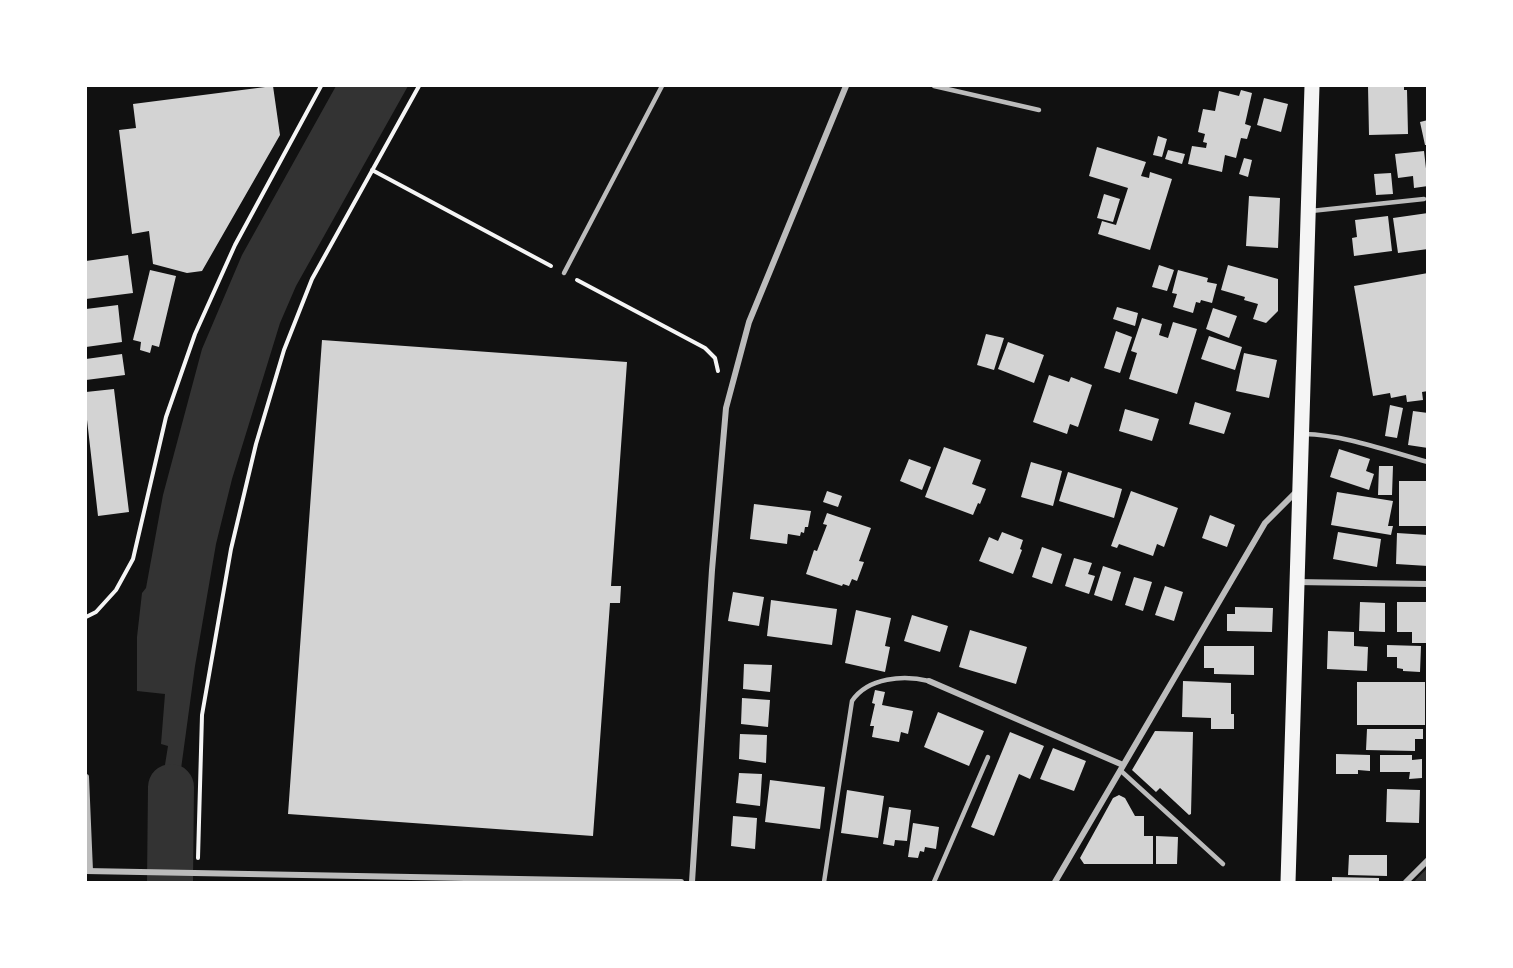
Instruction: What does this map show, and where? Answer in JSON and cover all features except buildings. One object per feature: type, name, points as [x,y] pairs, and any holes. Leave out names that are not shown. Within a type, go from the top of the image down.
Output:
[{"type":"main road","points":[[1288,882],[1312,86]]},
{"type":"street","points":[[692,882],[712,570],[726,408],[749,322],[846,86]]},
{"type":"street","points":[[1055,882],[1265,524],[1300,489]]},
{"type":"street","points":[[1296,582],[1428,584]]},
{"type":"street","points":[[929,681],[1122,768]]},
{"type":"street","points":[[86,777],[88,871],[681,882]]},
{"type":"street","points":[[1406,882],[1428,860]]},
{"type":"lane","points":[[564,273],[662,86]]},
{"type":"lane","points":[[934,86],[1039,110]]},
{"type":"lane","points":[[1308,211],[1424,199]]},
{"type":"lane","points":[[1302,434],[1351,440],[1428,462]]},
{"type":"lane","points":[[824,882],[852,701],[858,692],[869,686],[903,677],[929,681]]},
{"type":"lane","points":[[934,882],[988,757]]},
{"type":"lane","points":[[1122,768],[1223,864]]},
{"type":"path","points":[[86,617],[96,612],[116,590],[133,559],[166,417],[195,334],[235,245],[321,86]]},
{"type":"path","points":[[199,873],[202,715],[231,549],[256,444],[284,350],[312,279],[420,86]]},
{"type":"shaded area","points":[[336,86],[408,86],[296,286],[280,323],[232,479],[216,544],[195,666],[178,791],[180,850],[155,850],[161,821],[160,796],[168,746],[161,744],[165,694],[137,691],[137,637],[142,593],[146,588],[163,495],[202,349],[242,255]]},
{"type":"waterway","points":[[170,882],[171,787]]},
{"type":"waterway","points":[[1419,882],[1428,873]]}]
